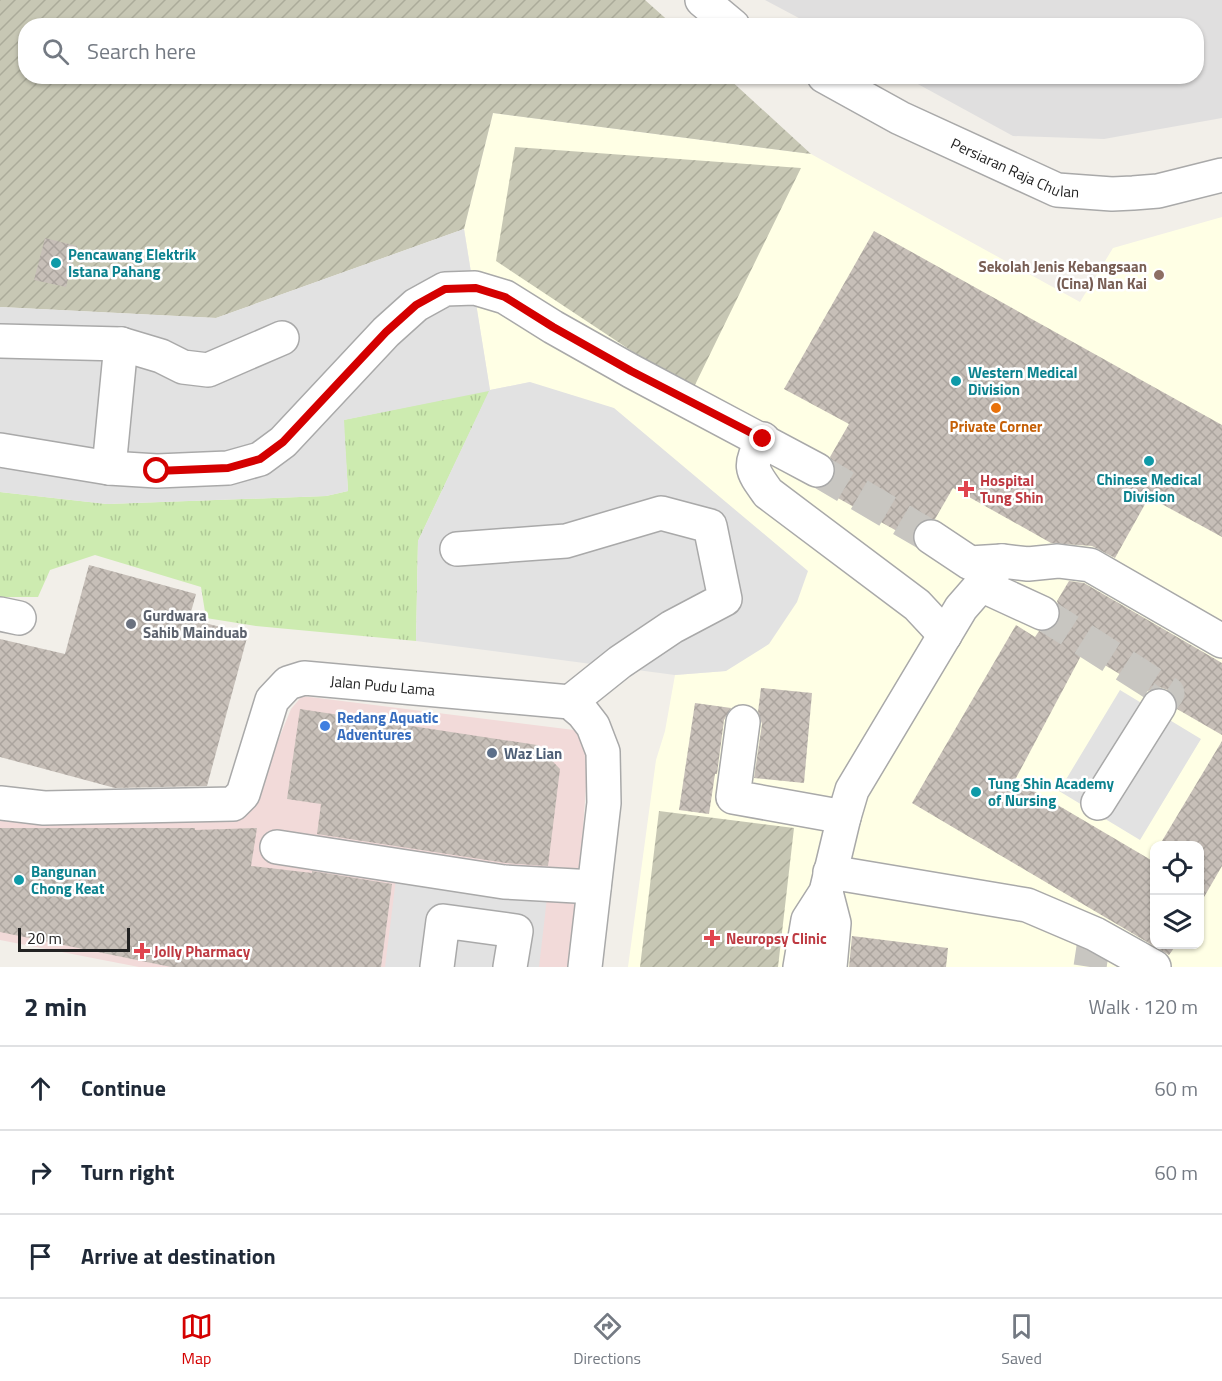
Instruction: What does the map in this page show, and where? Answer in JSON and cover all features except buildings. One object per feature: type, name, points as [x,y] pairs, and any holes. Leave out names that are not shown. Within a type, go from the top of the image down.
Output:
[{"type":"street","points":[[702,0],[723,18]]},
{"type":"street","name":"Persiaran Raja Chulan","points":[[838,84],[900,118],[1057,190],[1112,195],[1158,191],[1222,175]]},
{"type":"street","points":[[0,450],[109,468],[157,471],[228,468],[260,459],[283,442],[386,332],[416,305],[445,289],[476,288],[505,297],[631,371],[818,470]]},
{"type":"street","points":[[0,341],[121,344],[161,356],[183,367],[208,370],[282,338]]},
{"type":"street","points":[[109,468],[121,344]]},
{"type":"street","points":[[763,439],[753,460],[754,474],[768,493],[916,605],[945,635]]},
{"type":"street","points":[[457,549],[566,541],[661,513],[710,526],[725,598],[672,627],[629,656],[570,702],[593,726],[603,752],[604,803],[585,967]]},
{"type":"street","points":[[932,537],[970,563],[991,573],[1042,613]]},
{"type":"street","points":[[800,967],[807,920],[828,882],[852,790],[961,608],[991,573],[1028,564],[1058,561],[1090,565],[1222,641]]},
{"type":"street","name":"Jalan Pudu Lama","points":[[0,803],[44,808],[233,804],[243,794],[272,700],[281,689],[297,680],[312,678],[570,702]]},
{"type":"street","points":[[1098,803],[1160,706]]},
{"type":"street","points":[[743,722],[733,797],[844,817]]},
{"type":"street","points":[[277,847],[504,882],[594,887]]},
{"type":"street","points":[[828,882],[834,923],[830,967]]},
{"type":"street","points":[[828,882],[1027,905],[1095,934],[1154,967]]},
{"type":"street","points":[[437,967],[443,921],[516,931],[510,967]]},
{"type":"shaded area","points":[[0,0],[645,0],[665,18],[18,18],[18,84],[735,84],[811,154],[493,113],[464,229],[216,318],[0,307]]},
{"type":"shaded area","points":[[765,0],[1222,0],[1222,118],[1104,139],[1013,136],[918,84],[1204,84],[1204,18],[799,18]]},
{"type":"shaded area","name":"Hospital Tung Shin","points":[[493,113],[811,154],[1080,302],[1113,248],[1222,217],[1222,967],[628,967],[656,760],[665,731],[675,675],[726,671],[530,382],[490,390],[464,229]]},
{"type":"shaded area","points":[[515,147],[801,168],[692,391],[496,261]]},
{"type":"shaded area","points":[[464,229],[490,390],[530,382],[614,408],[808,571],[797,602],[769,644],[726,671],[675,675],[416,641],[418,541],[489,391],[344,420],[348,491],[326,496],[107,504],[0,492],[0,307],[216,318]]},
{"type":"shaded area","points":[[1120,690],[1201,739],[1140,840],[1059,791]]},
{"type":"shaded area","points":[[302,696],[590,732],[573,967],[139,967],[0,940],[0,816],[39,820],[248,814],[291,709]]},
{"type":"shaded area","points":[[659,811],[794,828],[778,967],[640,967]]},
{"type":"shaded area","points":[[396,879],[547,898],[539,967],[385,967]]},
{"type":"green space","points":[[490,390],[418,541],[416,641],[256,626],[206,618],[201,587],[95,555],[50,570],[38,597],[0,597],[0,492],[107,504],[326,496],[348,491],[343,420]]},
{"type":"tunnel","points":[[817,470],[931,537]]},
{"type":"tunnel","points":[[1042,613],[1168,693],[1159,706]]},
{"type":"tunnel","points":[[1090,967],[1095,934]]},
{"type":"place","name":"Pencawang Elektrik Istana Pahang","points":[[56,263]]},
{"type":"place","name":"Sekolah Jenis Kebangsaan (Cina) Nan Kai","points":[[1159,275]]},
{"type":"place","name":"Western Medical Division","points":[[956,381]]},
{"type":"place","name":"Private Corner","points":[[996,408]]},
{"type":"place","name":"Chinese Medical Division","points":[[1149,461]]},
{"type":"place","name":"Hospital Tung Shin","points":[[966,489]]},
{"type":"place","name":"Gurdwara Sahib Mainduab","points":[[131,624]]},
{"type":"place","name":"Redang Aquatic Adventures","points":[[325,726]]},
{"type":"place","name":"Waz Lian","points":[[492,753]]},
{"type":"place","name":"Tung Shin Academy of Nursing","points":[[976,792]]},
{"type":"place","name":"Bangunan Chong Keat","points":[[19,880]]},
{"type":"place","name":"Neuropsy Clinic","points":[[712,938]]},
{"type":"place","name":"Jolly Pharmacy","points":[[142,951]]},
{"type":"route","points":[[157,471],[228,468],[260,459],[283,442],[386,332],[416,305],[445,289],[476,288],[505,297],[631,371],[763,439]]}]
